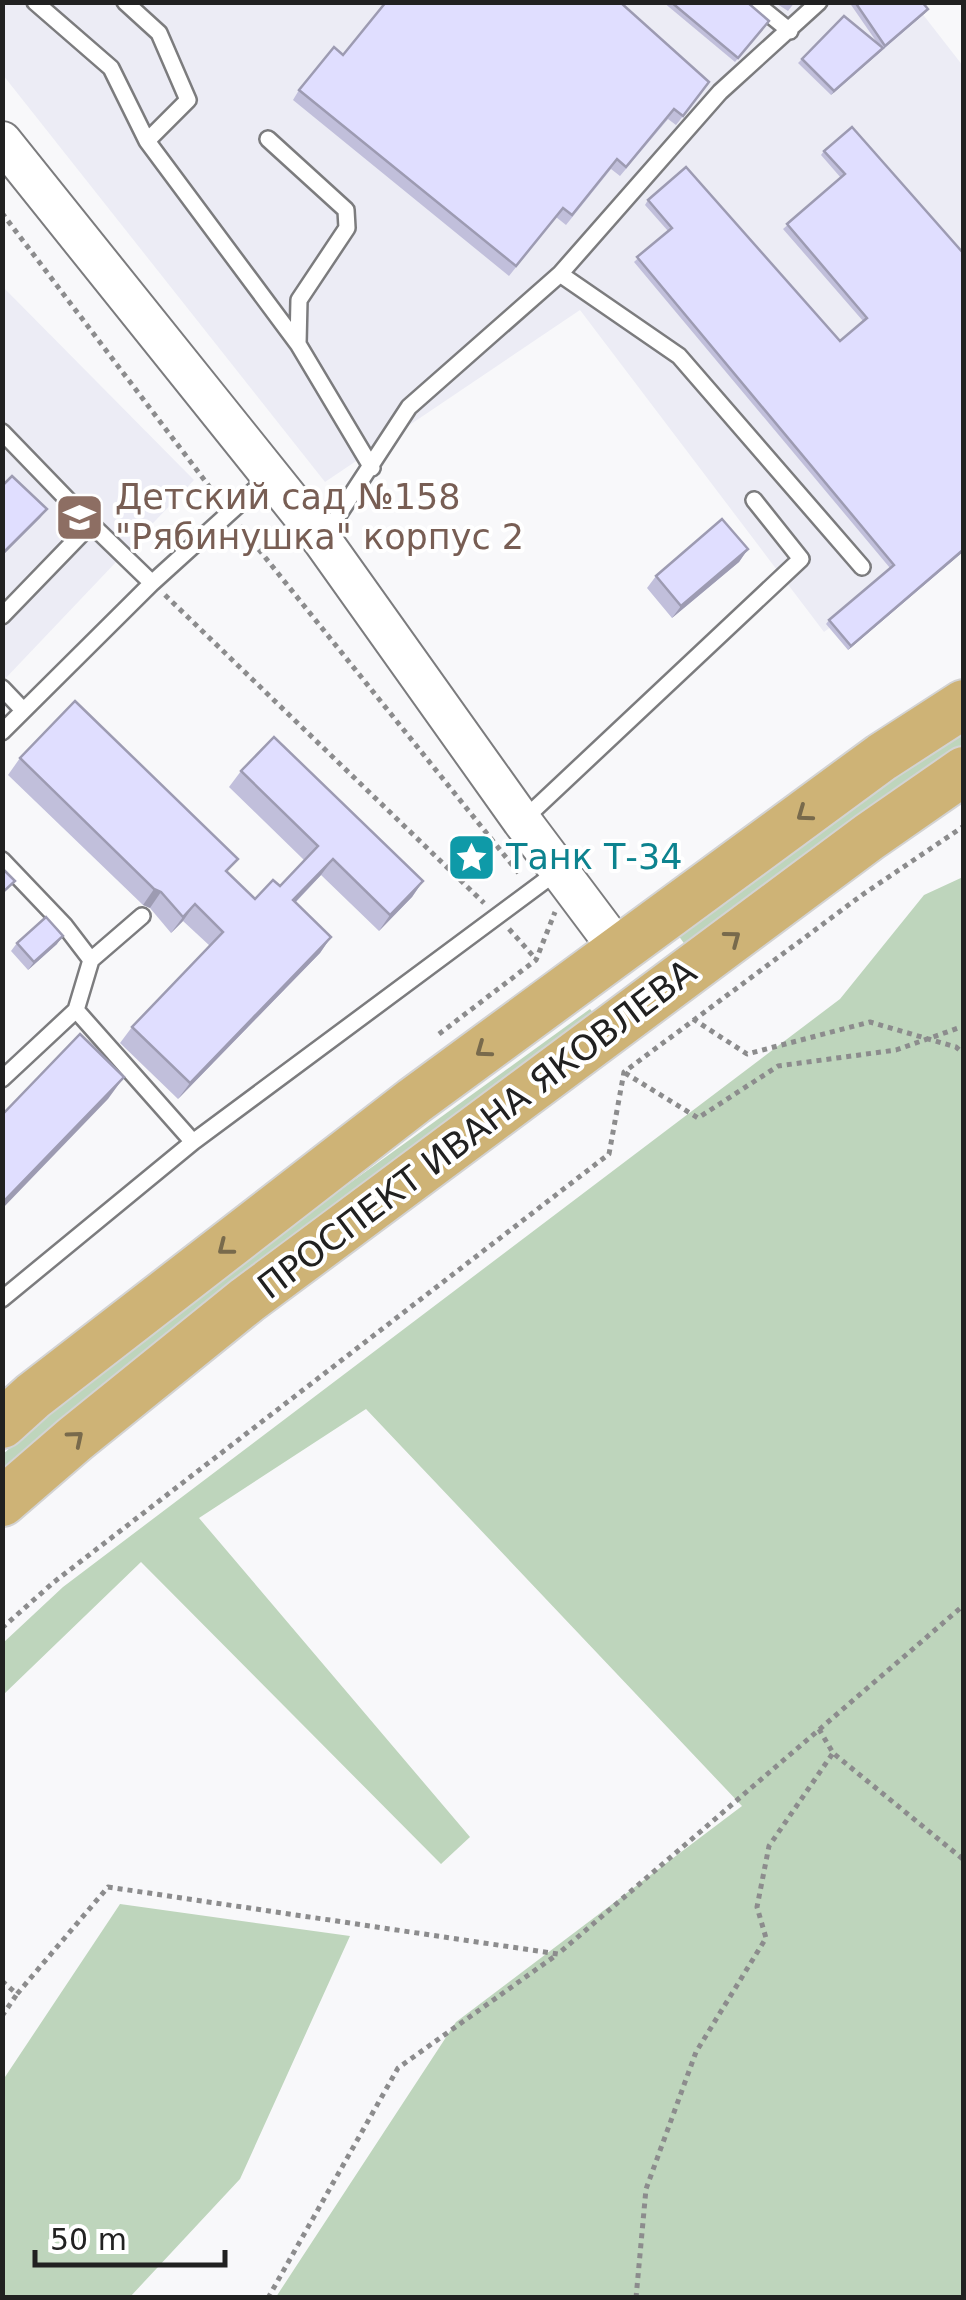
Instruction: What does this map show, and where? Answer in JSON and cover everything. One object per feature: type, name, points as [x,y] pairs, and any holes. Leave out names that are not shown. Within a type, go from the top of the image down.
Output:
[{"type":"main road","name":"ПРОСПЕКТ ИВАНА ЯКОВЛЕВА","points":[[2,1424],[398,1113],[882,757],[964,704]]},
{"type":"main road","name":"ПРОСПЕКТ ИВАНА ЯКОВЛЕВА","points":[[2,1502],[247,1300],[674,1008],[868,837],[964,771]]},
{"type":"main road","points":[[618,949],[674,1008]]},
{"type":"street","points":[[2,142],[322,540],[522,820],[546,881],[618,949]]},
{"type":"lane","points":[[34,2],[110,68],[146,142],[298,344],[372,468]]},
{"type":"lane","points":[[125,2],[158,33],[188,100],[146,142]]},
{"type":"lane","points":[[754,2],[790,32]]},
{"type":"lane","points":[[322,540],[409,408],[560,274],[720,92],[819,2]]},
{"type":"lane","points":[[706,79],[720,92]]},
{"type":"lane","points":[[268,139],[346,210],[347,228],[299,300],[298,344]]},
{"type":"lane","points":[[560,274],[679,356],[862,566]]},
{"type":"lane","points":[[2,432],[152,582]]},
{"type":"lane","points":[[2,732],[152,582],[272,475]]},
{"type":"lane","points":[[522,820],[802,559],[754,500]]},
{"type":"lane","points":[[2,616],[91,524]]},
{"type":"lane","points":[[2,688],[23,710]]},
{"type":"lane","points":[[2,860],[65,926],[91,960]]},
{"type":"lane","points":[[2,1298],[193,1142],[546,881]]},
{"type":"lane","points":[[2,1080],[76,1010],[91,960],[142,916]]},
{"type":"lane","points":[[76,1010],[193,1142]]},
{"type":"path","points":[[2,213],[228,512],[546,881],[553,914],[536,960],[498,917],[152,582]]},
{"type":"path","points":[[2,1628],[54,1582],[608,1154],[624,1072],[674,1008],[862,895],[964,826]]},
{"type":"path","points":[[674,1008],[746,1054],[870,1022],[956,1047],[964,1054]]},
{"type":"path","points":[[624,1072],[698,1118],[778,1066],[896,1050],[964,1026]]},
{"type":"path","points":[[268,2298],[398,2068],[558,1954],[964,1604]]},
{"type":"path","points":[[819,1729],[832,1753],[964,1860]]},
{"type":"path","points":[[636,2298],[646,2189],[696,2052],[766,1938],[757,1906],[769,1846],[832,1753]]},
{"type":"path","points":[[2,2016],[108,1887],[558,1954]]},
{"type":"path","points":[[2,1981],[17,1994]]},
{"type":"shaded area","points":[[3,3],[914,3],[963,66],[963,534],[921,559],[824,632],[580,310],[325,482],[3,75]]},
{"type":"shaded area","name":"Детский сад №158 \"Рябинушка\" корпус 2","points":[[2,286],[194,480],[3,681],[2,681]]},
{"type":"green space","points":[[963,726],[963,744],[686,946],[678,935]]},
{"type":"green space","points":[[963,877],[963,2297],[276,2297],[456,2022],[742,1806],[366,1409],[199,1518],[470,1837],[441,1864],[141,1562],[3,1695],[3,1643],[63,1587],[840,999],[924,895]]},
{"type":"green space","points":[[590,1009],[595,1015],[3,1473],[2,1455],[49,1413],[234,1267]]},
{"type":"green space","points":[[120,1904],[350,1936],[240,2179],[130,2297],[3,2297],[3,2080]]},
{"type":"building","points":[[386,2],[620,2],[709,82],[683,116],[674,109],[626,167],[617,159],[572,215],[563,208],[516,266],[299,90],[334,47],[343,55]]},
{"type":"building","points":[[671,2],[747,2],[769,21],[738,58]]},
{"type":"building","points":[[855,2],[922,2],[928,9],[885,46]]},
{"type":"building","points":[[844,16],[883,48],[834,91],[802,59]]},
{"type":"building","points":[[852,127],[964,254],[964,549],[851,646],[829,620],[894,565],[637,257],[672,228],[648,200],[686,167],[840,341],[867,318],[787,224],[845,174],[824,151]]},
{"type":"building","points":[[12,476],[47,509],[2,554],[2,486]]},
{"type":"building","points":[[722,519],[748,549],[681,606],[656,576]]},
{"type":"building","points":[[75,701],[238,859],[226,871],[255,899],[273,880],[280,886],[318,846],[241,771],[274,737],[423,881],[390,915],[333,859],[293,900],[331,937],[190,1083],[132,1027],[223,932],[195,904],[183,917],[20,758]]},
{"type":"building","points":[[2,868],[15,881],[2,893]]},
{"type":"building","points":[[46,917],[63,936],[34,962],[17,943]]},
{"type":"building","points":[[80,1034],[124,1077],[2,1203],[2,1115]]},
{"type":"place","name":"Детский сад №158 \"Рябинушка\" корпус 2","points":[[80,517]]},
{"type":"place","name":"Танк Т-34","points":[[471,857]]}]
